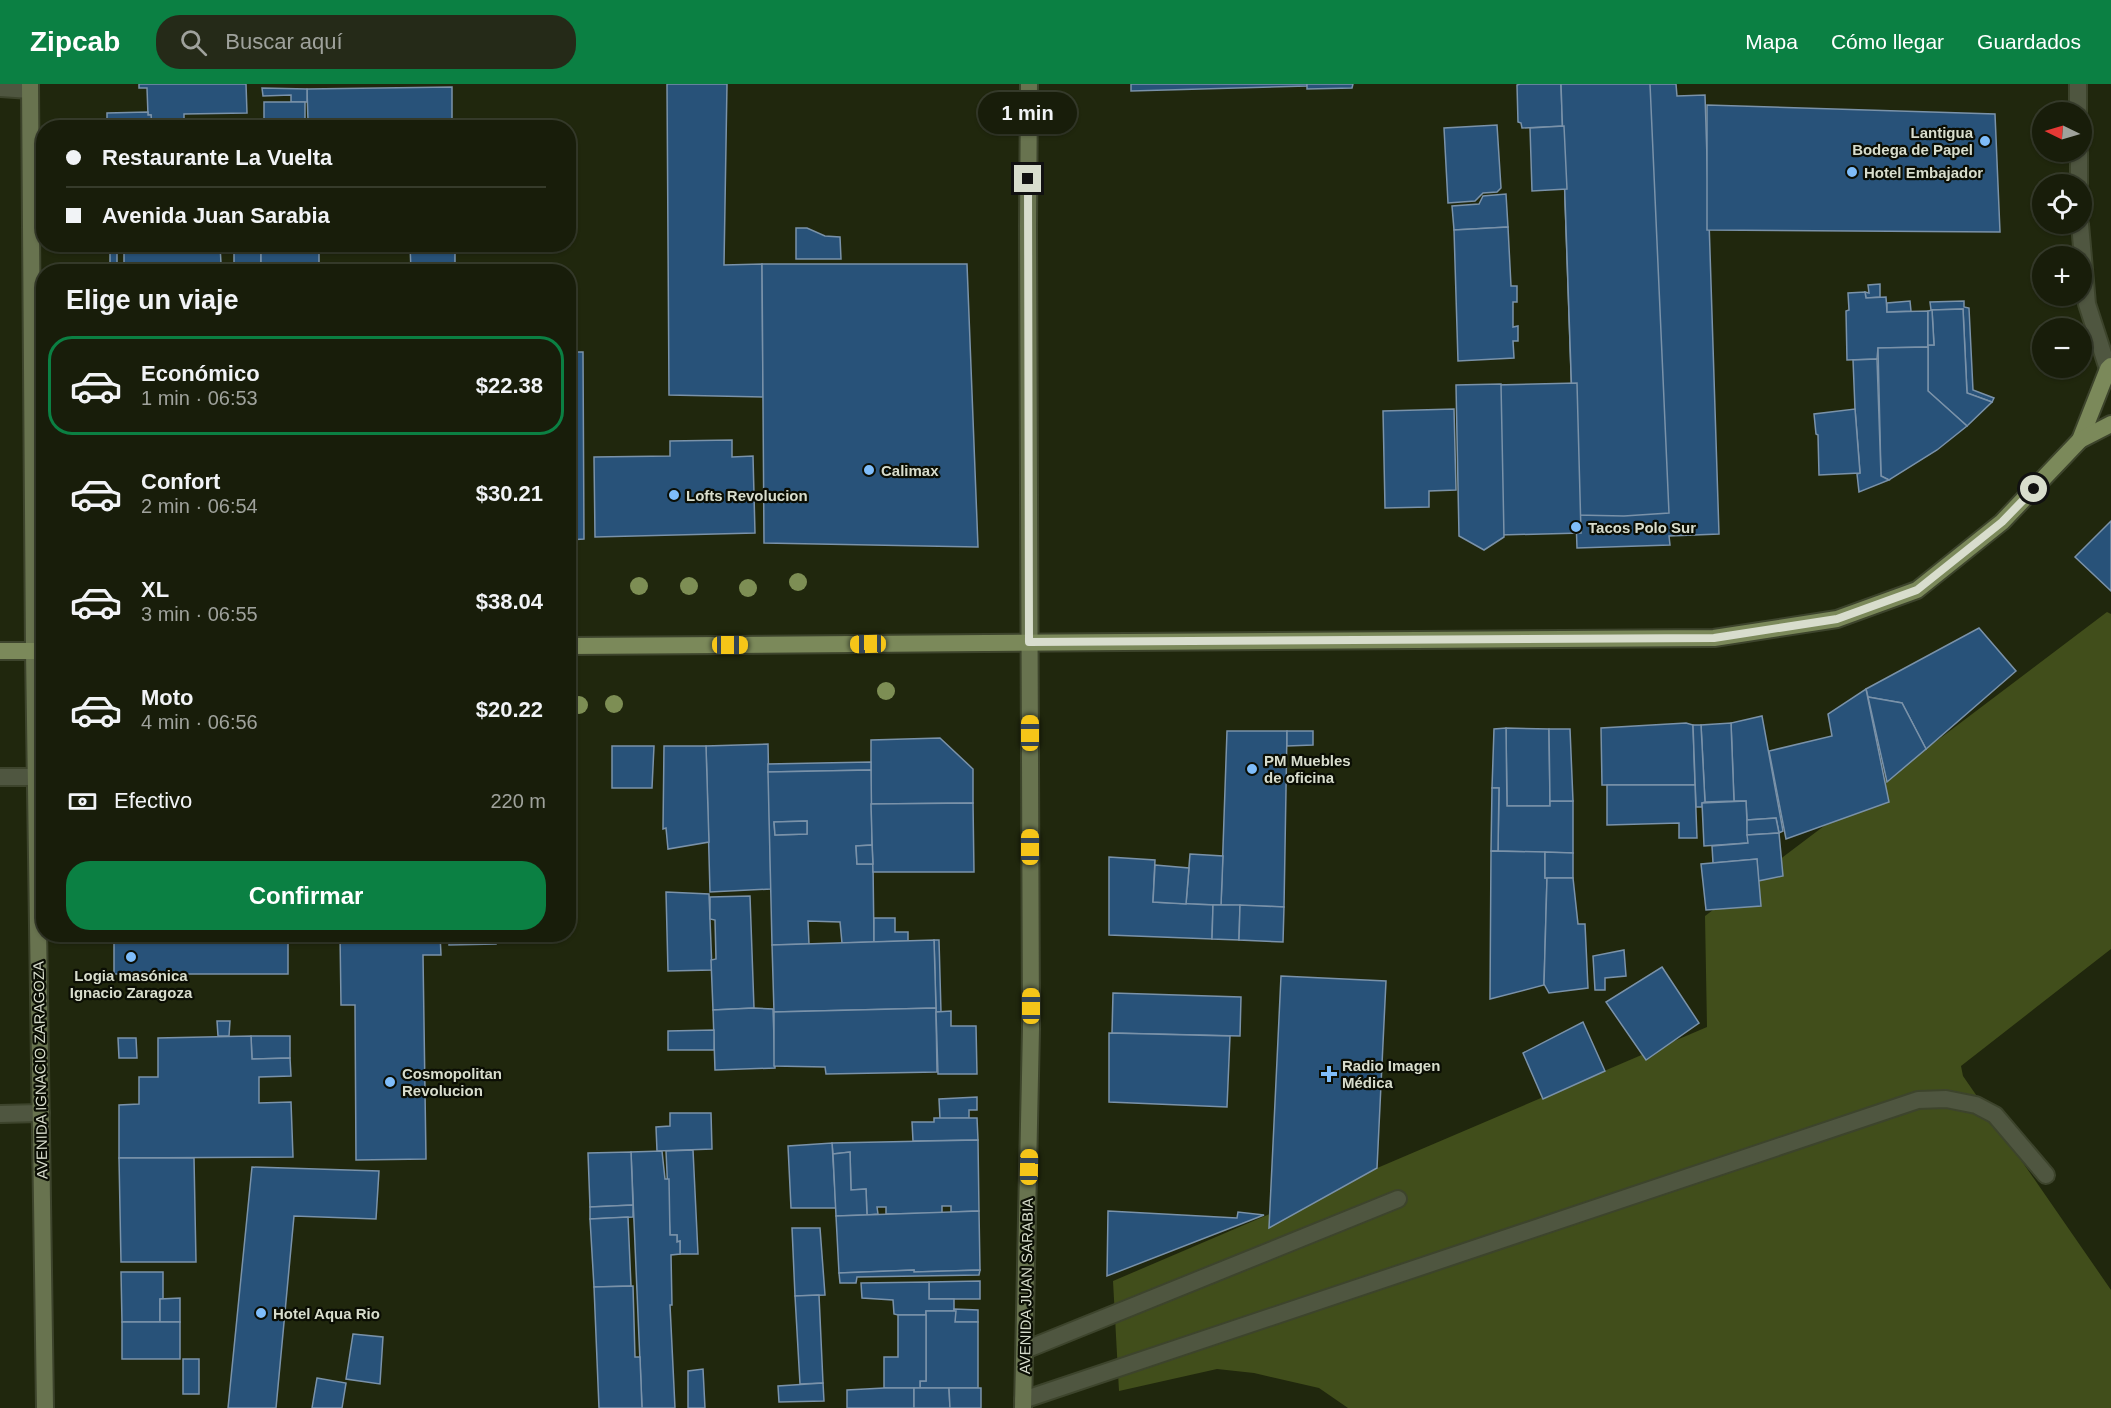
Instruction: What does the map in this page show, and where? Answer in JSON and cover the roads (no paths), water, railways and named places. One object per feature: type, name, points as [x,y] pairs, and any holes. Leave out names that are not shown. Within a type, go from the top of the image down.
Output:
[{"type":"main road","name":"AVENIDA JUAN SARABIA","points":[[1023,1404],[1031,1029],[1029,84]]},
{"type":"main road","name":"AVENIDA IGNACIO ZARAGOZA","points":[[30,87],[36,463]]},
{"type":"main road","points":[[2080,440],[2110,369]]},
{"type":"main road","points":[[576,646],[1714,638],[1837,619],[1917,590],[2002,522],[2080,440],[2111,424]]},
{"type":"main road","points":[[0,651],[36,651]]},
{"type":"main road","name":"AVENIDA IGNACIO ZARAGOZA","points":[[38,942],[45,1408]]},
{"type":"street","points":[[2078,84],[2078,102]]},
{"type":"street","points":[[0,88],[30,87]]},
{"type":"street","points":[[2081,234],[2087,304],[2110,369]]},
{"type":"street","points":[[0,777],[36,777]]},
{"type":"street","points":[[1023,1404],[1918,1100],[1946,1099],[1976,1105],[1995,1115],[2046,1175]]},
{"type":"street","points":[[0,1114],[41,1113]]},
{"type":"street","points":[[1025,1350],[1398,1199]]},
{"type":"place","name":"Lantigua Bodega de Papel","points":[[1985,141]]},
{"type":"place","name":"Hotel Embajador","points":[[1852,172]]},
{"type":"place","name":"Calimax","points":[[869,470]]},
{"type":"place","name":"Lofts Revolucion","points":[[674,495]]},
{"type":"place","name":"Tacos Polo Sur","points":[[1576,527]]},
{"type":"place","name":"PM Muebles de oficina","points":[[1252,769]]},
{"type":"place","name":"Logia masónica Ignacio Zaragoza","points":[[131,957]]},
{"type":"place","name":"Radio Imagen Médica","points":[[1329,1074]]},
{"type":"place","name":"Cosmopolitan Revolucion","points":[[390,1082]]},
{"type":"place","name":"Hotel Aqua Rio","points":[[261,1313]]}]
